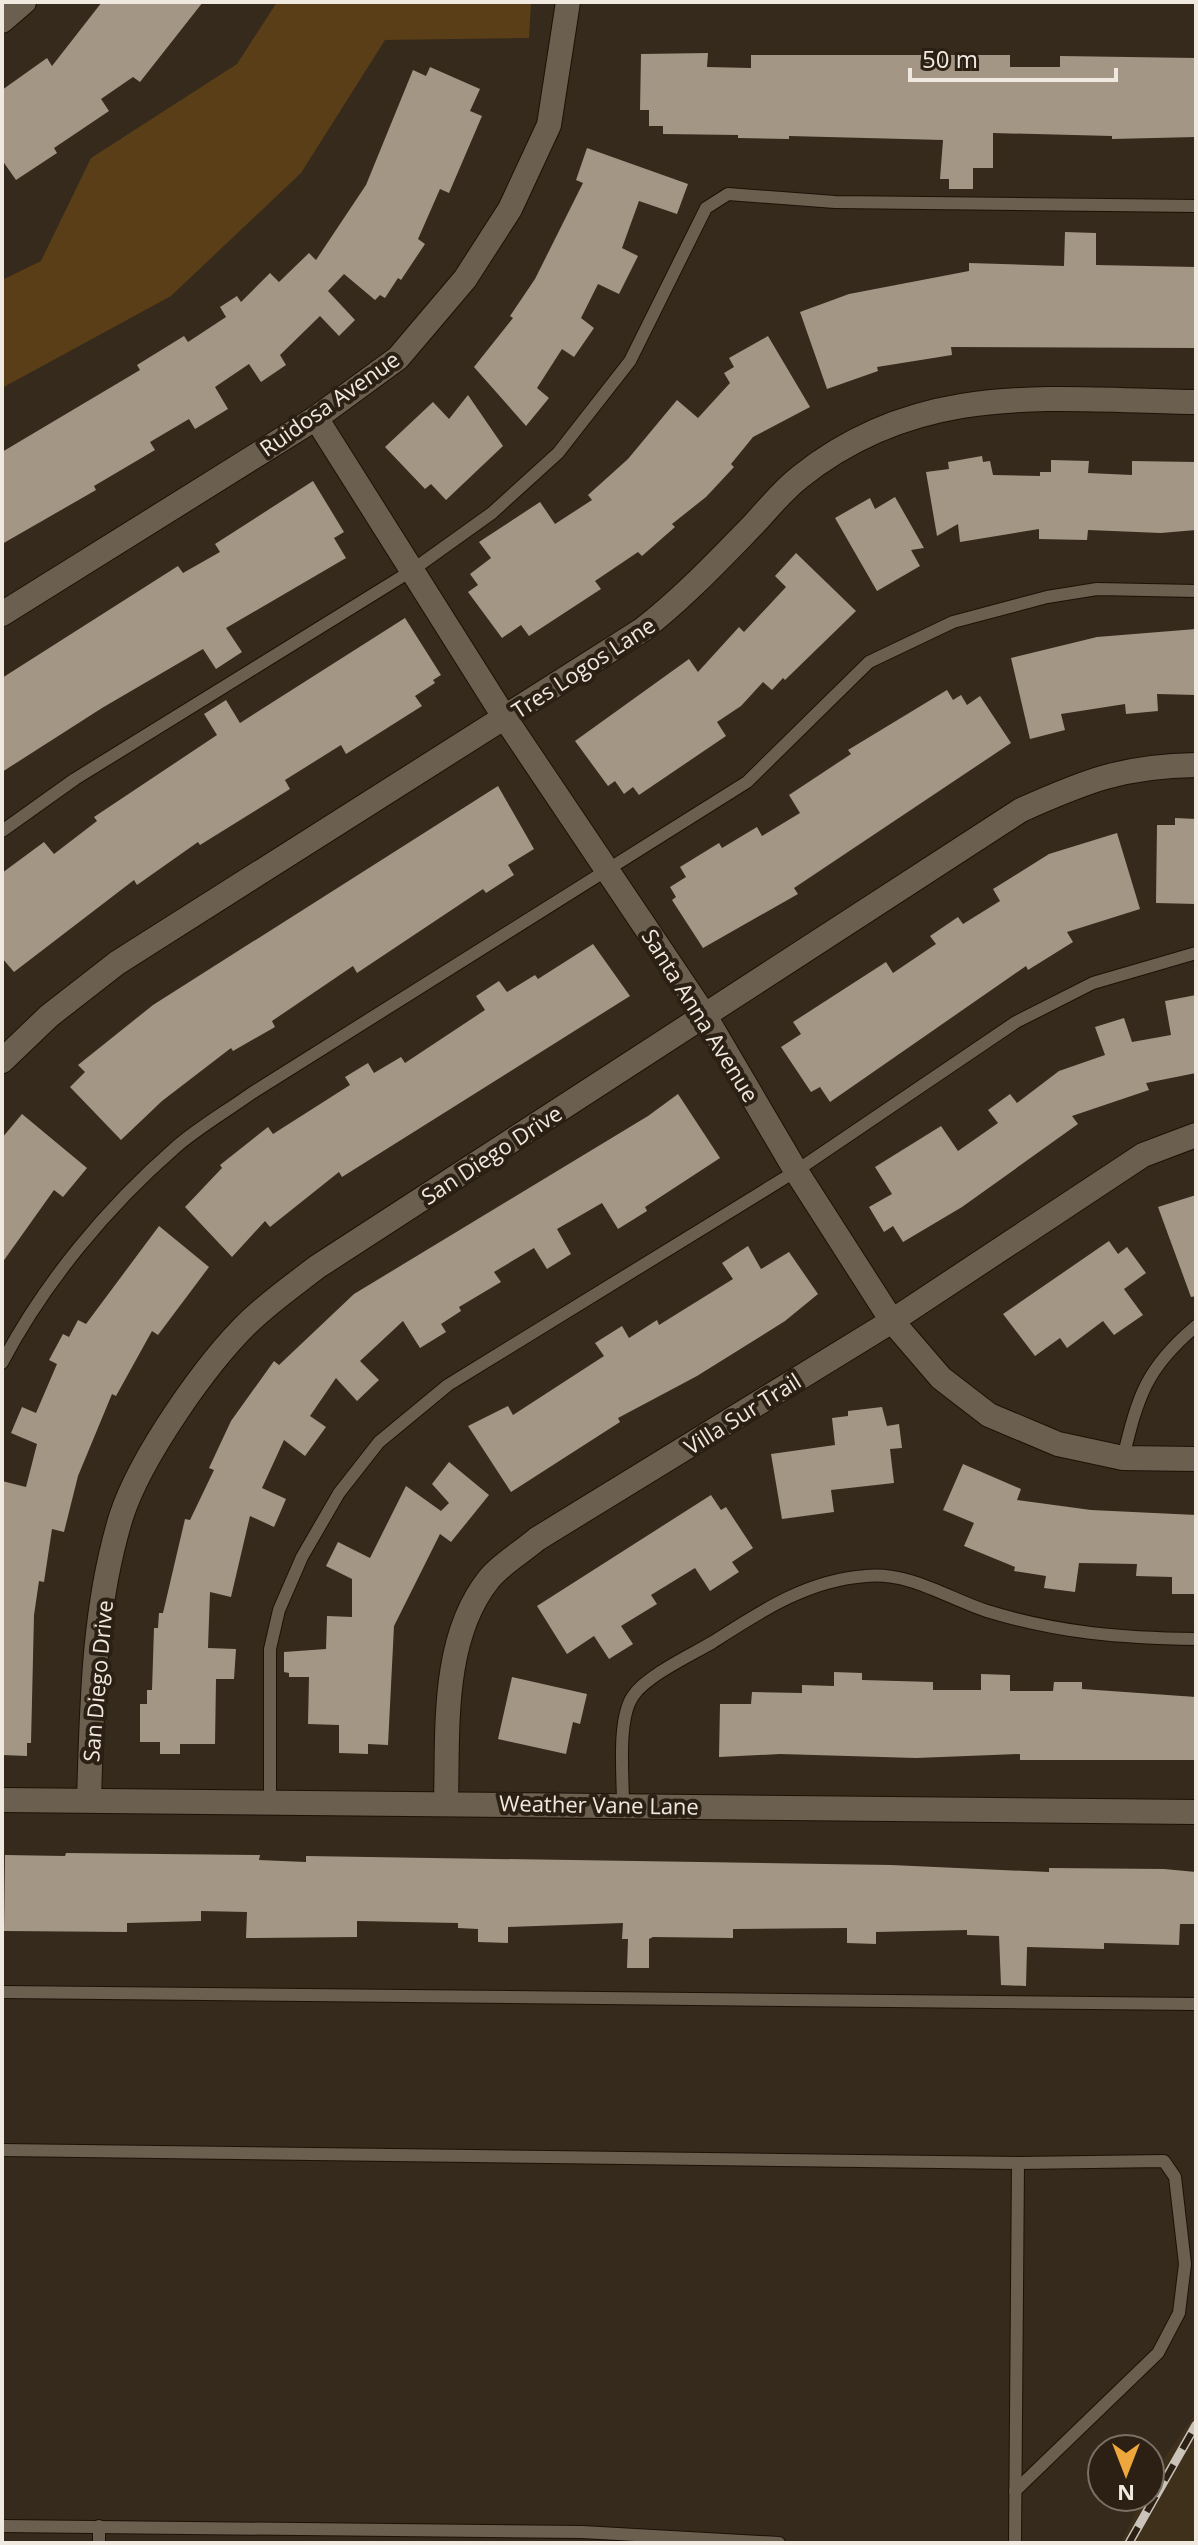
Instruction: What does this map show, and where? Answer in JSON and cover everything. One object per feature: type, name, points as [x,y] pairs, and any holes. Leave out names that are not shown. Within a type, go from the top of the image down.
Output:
[{"type":"street","points":[[2,21],[24,2]]},
{"type":"street","name":"Ruidosa Avenue","points":[[2,614],[316,418],[398,358],[465,279],[510,209],[549,125],[568,2]]},
{"type":"street","name":"Tres Logos Lane","points":[[2,1061],[49,1016],[117,963],[642,630],[679,601],[798,478],[845,445],[901,419],[961,403],[1041,400],[1196,402]]},
{"type":"street","name":"Santa Anna Avenue","points":[[316,418],[505,718],[705,1016],[796,1171],[892,1321],[941,1378],[989,1415],[1058,1444],[1123,1458],[1196,1459]]},
{"type":"street","name":"San Diego Drive","points":[[89,1800],[95,1663],[104,1593],[122,1515],[158,1443],[199,1379],[251,1320],[317,1267],[1021,810],[1095,778],[1155,766],[1196,765]]},
{"type":"street","name":"Villa Sur Trail","points":[[446,1802],[449,1687],[460,1635],[489,1579],[537,1539],[892,1321],[1143,1155],[1196,1135]]},
{"type":"street","name":"Weather Vane Lane","points":[[2,1800],[270,1800],[1196,1812]]},
{"type":"lane","points":[[2,831],[75,779],[411,571],[492,513],[558,453],[630,361],[706,208],[728,194],[835,202],[1196,206]]},
{"type":"lane","points":[[2,1363],[25,1320],[65,1265],[177,1147],[252,1093],[747,782],[869,662],[953,622],[1047,597],[1097,589],[1196,591]]},
{"type":"lane","points":[[270,1800],[270,1649],[279,1610],[302,1557],[339,1493],[379,1442],[448,1385],[796,1171],[1016,1022],[1093,983],[1196,953]]},
{"type":"lane","points":[[1123,1458],[1133,1414],[1147,1379],[1164,1353],[1196,1326]]},
{"type":"lane","points":[[623,1804],[625,1719],[633,1696],[653,1679],[762,1611],[802,1590],[870,1575],[902,1579],[945,1591],[984,1610],[1072,1633],[1196,1639]]},
{"type":"lane","points":[[2,1992],[1196,2004]]},
{"type":"lane","points":[[2,2150],[340,2151],[1018,2163],[1164,2161],[1175,2177],[1185,2264],[1179,2313],[1158,2353],[1015,2491]]},
{"type":"lane","points":[[1015,2543],[1018,2163]]},
{"type":"lane","points":[[2,2526],[582,2532],[779,2543]]},
{"type":"lane","points":[[99,2526],[99,2543]]},
{"type":"shaded area","points":[[277,2],[531,2],[529,38],[385,40],[301,173],[171,296],[2,388],[2,280],[41,261],[91,158],[237,64]]},
{"type":"shaded area","points":[[1196,2413],[1196,2543],[1121,2543],[1135,2513],[1166,2513],[1166,2456]]},
{"type":"building","points":[[102,2],[203,2],[140,82],[133,77],[101,99],[109,111],[54,148],[57,153],[16,180],[2,160],[2,90],[47,58],[52,66]]},
{"type":"building","points":[[708,53],[707,67],[751,68],[751,55],[1010,55],[1010,67],[1060,67],[1060,56],[1196,58],[1196,137],[1112,139],[1112,136],[993,133],[993,168],[973,168],[973,189],[949,189],[949,179],[940,179],[943,140],[789,136],[789,139],[738,138],[738,135],[663,134],[663,126],[649,126],[649,110],[640,110],[641,54]]},
{"type":"building","points":[[430,67],[480,89],[470,111],[482,116],[449,193],[440,189],[418,239],[425,244],[385,298],[380,295],[375,300],[344,274],[328,291],[355,320],[339,336],[320,316],[280,355],[286,365],[261,382],[249,364],[215,387],[228,409],[195,429],[189,419],[150,442],[155,450],[94,486],[96,490],[2,544],[2,452],[140,370],[137,365],[184,336],[188,342],[226,317],[220,307],[237,296],[241,302],[270,273],[279,282],[309,253],[316,260],[366,185],[413,70],[426,76]]},
{"type":"building","points":[[587,148],[688,184],[677,214],[639,201],[622,248],[638,256],[619,294],[598,284],[581,318],[594,328],[574,357],[562,349],[537,388],[549,398],[526,426],[474,367],[513,318],[510,316],[535,279],[583,183],[576,180]]},
{"type":"building","points":[[1065,232],[1096,233],[1096,265],[1196,267],[1196,348],[951,347],[952,355],[877,367],[878,371],[827,389],[800,312],[849,294],[969,271],[969,263],[1064,266]]},
{"type":"building","points":[[768,336],[810,407],[753,437],[731,464],[734,467],[706,497],[672,524],[675,527],[642,556],[638,552],[595,581],[601,589],[529,636],[521,625],[502,638],[468,592],[478,585],[470,574],[491,558],[479,542],[540,502],[555,524],[592,500],[588,495],[628,459],[677,400],[698,418],[730,383],[724,373],[734,367],[729,358]]},
{"type":"building","points":[[468,395],[503,446],[446,500],[431,484],[425,489],[385,447],[433,402],[449,419]]},
{"type":"building","points":[[982,456],[983,462],[990,461],[993,475],[1040,476],[1040,472],[1051,472],[1051,460],[1089,461],[1088,473],[1132,475],[1132,461],[1196,462],[1196,530],[1161,533],[1088,530],[1087,540],[1039,539],[1039,529],[960,542],[958,524],[937,536],[926,472],[949,469],[948,462]]},
{"type":"building","points":[[313,481],[344,532],[334,538],[346,558],[226,628],[242,652],[216,669],[203,649],[2,772],[2,678],[178,566],[183,573],[220,552],[215,544]]},
{"type":"building","points":[[895,497],[924,548],[911,550],[920,566],[877,591],[835,518],[870,498],[875,509]]},
{"type":"building","points":[[796,553],[856,611],[785,680],[783,678],[772,690],[763,682],[741,706],[717,722],[726,736],[639,795],[633,787],[624,794],[615,781],[608,786],[575,741],[689,659],[698,672],[739,627],[744,632],[786,587],[775,576]]},
{"type":"building","points":[[405,618],[441,675],[433,680],[435,683],[415,696],[422,706],[346,754],[341,745],[285,780],[290,789],[200,845],[198,842],[137,885],[134,880],[14,972],[2,958],[2,873],[44,842],[54,854],[97,821],[94,817],[217,735],[204,714],[226,700],[240,723]]},
{"type":"building","points":[[1196,629],[1196,695],[1157,694],[1158,711],[1126,714],[1125,704],[1061,714],[1065,730],[1030,739],[1011,658],[1097,637]]},
{"type":"building","points":[[947,690],[953,700],[961,695],[967,705],[980,696],[1011,743],[794,888],[798,894],[703,948],[672,900],[676,897],[670,887],[686,877],[680,867],[719,843],[722,848],[757,827],[762,836],[800,813],[789,795],[851,754],[848,750]]},
{"type":"building","points":[[498,786],[534,849],[508,865],[514,875],[486,893],[483,889],[357,973],[353,966],[272,1021],[275,1027],[233,1051],[231,1048],[162,1101],[121,1140],[70,1087],[85,1072],[78,1065],[153,1005]]},
{"type":"building","points":[[1175,818],[1196,819],[1196,904],[1156,903],[1157,825],[1175,825]]},
{"type":"building","points":[[1117,833],[1140,909],[1067,932],[1073,942],[1028,970],[1026,966],[830,1102],[820,1087],[811,1092],[781,1047],[801,1034],[793,1022],[886,962],[893,973],[936,944],[930,936],[958,917],[963,924],[1000,901],[993,889],[1049,854]]},
{"type":"building","points":[[593,944],[630,996],[342,1177],[339,1172],[270,1227],[265,1221],[232,1257],[185,1207],[222,1168],[220,1165],[268,1127],[273,1134],[350,1085],[345,1077],[368,1063],[374,1073],[401,1057],[405,1063],[485,1010],[476,996],[499,981],[507,992],[535,975],[538,979]]},
{"type":"building","points":[[1196,995],[1196,1073],[1146,1083],[1149,1090],[1072,1116],[1078,1124],[962,1207],[903,1242],[893,1226],[884,1232],[869,1207],[892,1194],[875,1167],[941,1126],[958,1151],[998,1123],[988,1110],[1010,1094],[1017,1103],[1059,1071],[1105,1055],[1095,1027],[1124,1018],[1132,1042],[1171,1035],[1165,1001]]},
{"type":"building","points":[[678,1094],[720,1158],[645,1207],[647,1211],[618,1229],[602,1203],[557,1229],[571,1254],[547,1269],[534,1248],[494,1272],[501,1282],[459,1307],[461,1311],[441,1324],[446,1332],[420,1348],[403,1321],[360,1361],[379,1380],[357,1401],[336,1378],[310,1416],[326,1427],[305,1456],[284,1440],[262,1488],[286,1499],[274,1527],[250,1516],[231,1597],[210,1592],[208,1648],[236,1649],[234,1679],[216,1679],[215,1744],[180,1744],[180,1754],[160,1754],[160,1742],[140,1742],[140,1704],[147,1704],[147,1690],[152,1690],[154,1628],[158,1628],[159,1613],[163,1613],[185,1519],[190,1520],[214,1470],[209,1468],[231,1421],[274,1361],[279,1365],[354,1294],[648,1116]]},
{"type":"building","points":[[22,1114],[87,1168],[63,1197],[54,1190],[2,1263],[2,1138]]},
{"type":"building","points":[[1196,1195],[1196,1296],[1191,1297],[1158,1207]]},
{"type":"building","points":[[159,1226],[209,1267],[158,1335],[152,1331],[116,1396],[112,1394],[78,1476],[64,1532],[52,1529],[44,1582],[39,1581],[34,1615],[31,1743],[27,1743],[27,1756],[2,1755],[2,1481],[26,1487],[37,1444],[11,1433],[22,1407],[36,1413],[57,1364],[49,1360],[63,1334],[69,1337],[78,1320],[86,1324]]},
{"type":"building","points":[[1109,1241],[1118,1254],[1127,1247],[1146,1273],[1124,1289],[1143,1315],[1114,1335],[1103,1321],[1067,1348],[1060,1338],[1035,1356],[1003,1314]]},
{"type":"building","points":[[748,1246],[761,1269],[789,1252],[818,1294],[785,1321],[697,1376],[618,1418],[620,1422],[511,1492],[468,1426],[508,1406],[513,1415],[604,1356],[595,1343],[622,1326],[629,1338],[657,1320],[659,1325],[733,1279],[722,1263]]},
{"type":"building","points":[[882,1407],[887,1426],[899,1424],[902,1448],[890,1449],[894,1483],[831,1490],[834,1512],[782,1519],[771,1454],[835,1445],[832,1418],[848,1416],[848,1411]]},
{"type":"building","points":[[449,1462],[489,1495],[451,1542],[440,1534],[394,1626],[388,1745],[368,1744],[368,1754],[339,1753],[339,1725],[308,1724],[309,1677],[289,1677],[289,1673],[284,1672],[284,1652],[326,1649],[327,1616],[352,1617],[352,1579],[326,1566],[338,1542],[370,1558],[406,1486],[441,1511],[449,1503],[432,1484]]},
{"type":"building","points":[[963,1464],[1021,1489],[1017,1500],[1091,1510],[1196,1515],[1196,1594],[1172,1594],[1172,1577],[1136,1576],[1137,1564],[1079,1563],[1075,1592],[1044,1588],[1046,1576],[1014,1571],[1015,1567],[964,1546],[974,1523],[943,1510]]},
{"type":"building","points":[[711,1495],[721,1510],[726,1507],[753,1548],[732,1562],[739,1572],[710,1591],[695,1568],[651,1595],[657,1604],[621,1626],[633,1644],[609,1659],[594,1636],[567,1654],[537,1606]]},
{"type":"building","points":[[834,1672],[862,1673],[862,1680],[933,1682],[933,1690],[981,1690],[981,1674],[1010,1675],[1010,1691],[1053,1691],[1054,1682],[1082,1682],[1082,1689],[1196,1697],[1196,1760],[1020,1760],[1020,1754],[916,1758],[780,1754],[719,1757],[720,1704],[751,1704],[752,1692],[802,1693],[802,1685],[834,1686]]},
{"type":"building","points":[[512,1677],[587,1694],[580,1724],[573,1722],[566,1754],[498,1739]]},
{"type":"building","points":[[66,1853],[260,1855],[259,1860],[306,1862],[306,1856],[891,1865],[1049,1872],[1049,1868],[1164,1869],[1196,1872],[1196,1924],[1180,1924],[1179,1945],[1104,1943],[1104,1949],[1027,1947],[1026,1986],[1001,1985],[999,1936],[967,1935],[967,1930],[876,1932],[876,1944],[847,1943],[847,1928],[733,1929],[733,1938],[653,1937],[649,1939],[649,1968],[627,1968],[628,1939],[622,1939],[623,1923],[508,1927],[508,1943],[478,1942],[478,1929],[458,1928],[458,1923],[357,1921],[357,1937],[246,1938],[247,1912],[201,1911],[201,1921],[127,1923],[127,1932],[4,1931],[5,1855],[65,1856]]},
{"type":"railway","points":[[1129,2543],[1196,2425]]}]
